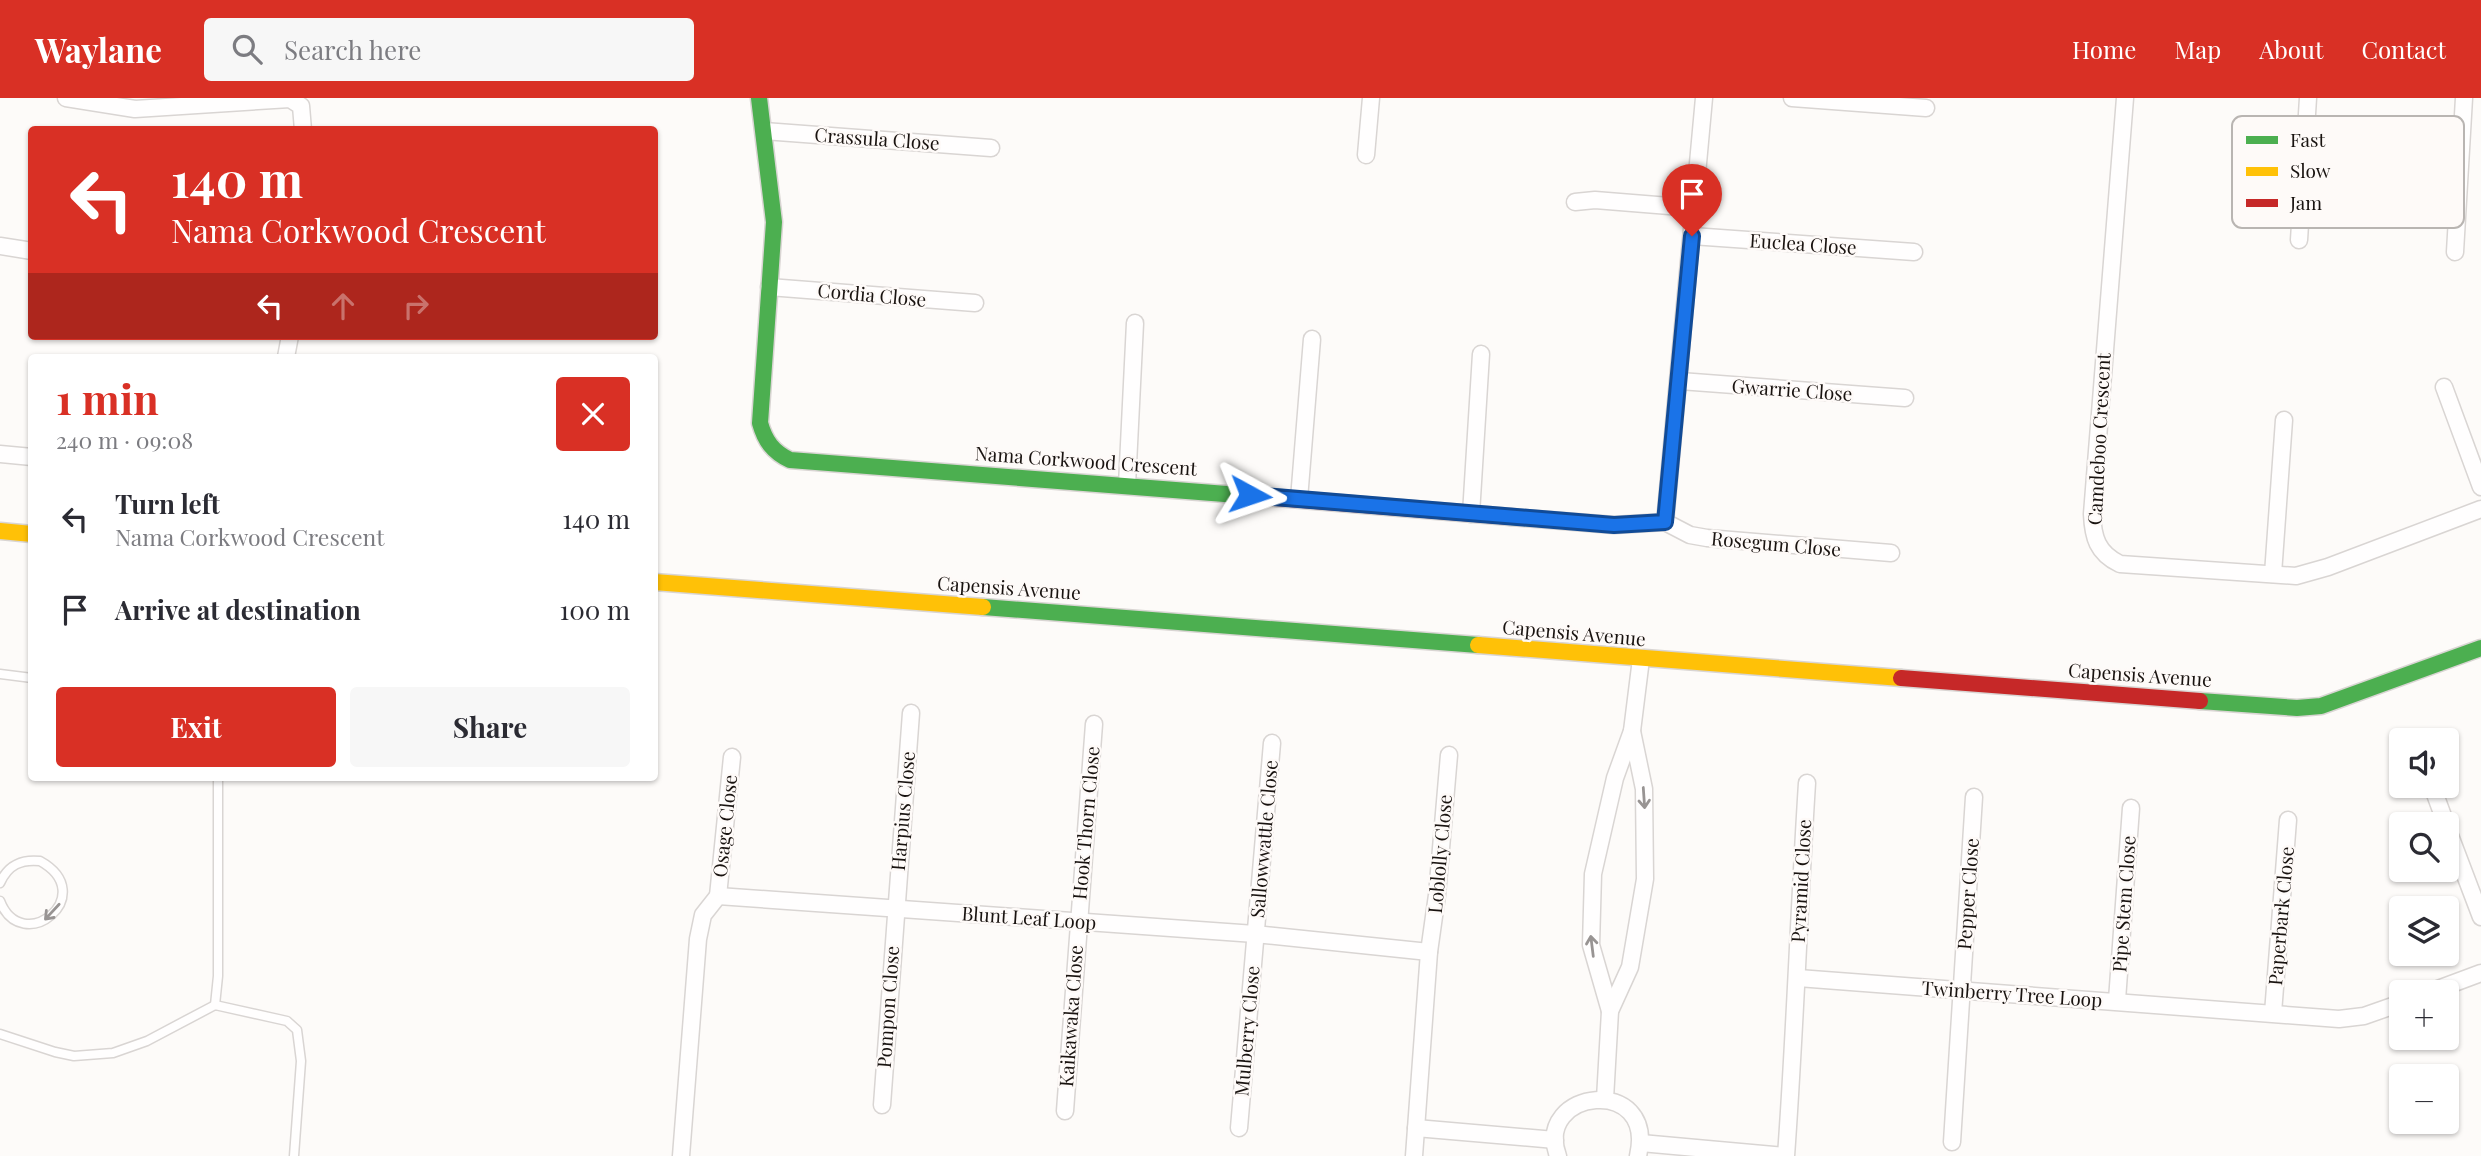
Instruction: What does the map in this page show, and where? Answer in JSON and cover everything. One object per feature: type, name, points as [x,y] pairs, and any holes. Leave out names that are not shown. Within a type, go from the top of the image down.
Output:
[{"type":"street","points":[[69,98],[135,108],[290,99],[301,106],[303,126]]},
{"type":"street","name":"Nama Corkwood Crescent","points":[[759,98],[774,222],[760,423],[765,441],[779,455],[790,460],[1614,525],[1665,522]]},
{"type":"street","points":[[1366,155],[1371,98]]},
{"type":"street","points":[[1665,522],[1704,98]]},
{"type":"street","points":[[1792,98],[1926,108]]},
{"type":"street","name":"Camdeboo Crescent","points":[[2125,98],[2092,514],[2095,541],[2104,554],[2120,564],[2273,574],[2311,573],[2481,509]]},
{"type":"street","points":[[2307,116],[2308,98]]},
{"type":"street","points":[[2463,116],[2464,98]]},
{"type":"street","name":"Crassula Close","points":[[764,131],[991,148]]},
{"type":"street","points":[[1575,202],[1595,200],[1694,208]]},
{"type":"street","points":[[2299,240],[2300,228]]},
{"type":"street","points":[[2455,252],[2456,228]]},
{"type":"street","name":"Euclea Close","points":[[1692,236],[1914,252]]},
{"type":"street","points":[[0,246],[28,250]]},
{"type":"street","name":"Cordia Close","points":[[769,287],[975,303]]},
{"type":"street","points":[[1127,485],[1135,323]]},
{"type":"street","points":[[1299,499],[1312,339]]},
{"type":"street","points":[[1471,513],[1481,355]]},
{"type":"street","name":"Gwarrie Close","points":[[1680,381],[1905,398]]},
{"type":"street","points":[[2444,387],[2481,487]]},
{"type":"street","points":[[2273,574],[2284,420]]},
{"type":"street","points":[[0,454],[28,457]]},
{"type":"street","name":"Rosegum Close","points":[[1665,522],[1690,535],[1707,538],[1891,553]]},
{"type":"street","points":[[0,531],[28,534]]},
{"type":"street","name":"Capensis Avenue","points":[[658,582],[1641,659],[2311,707],[2339,701],[2481,648]]},
{"type":"street","points":[[1611,1011],[1591,944],[1593,874],[1615,778],[1632,731],[1641,659]]},
{"type":"street","name":"Harpius Close","points":[[895,909],[911,713]]},
{"type":"street","name":"Hook Thorn Close","points":[[1078,921],[1094,724]]},
{"type":"street","points":[[1605,1099],[1611,1011],[1630,967],[1645,879],[1644,789],[1632,731]]},
{"type":"street","name":"Sallowwattle Close","points":[[1255,934],[1272,743]]},
{"type":"street","name":"Loblolly Close","points":[[1429,952],[1437,895],[1449,755]]},
{"type":"street","name":"Osage Close","points":[[718,895],[732,757]]},
{"type":"street","name":"Pyramid Close","points":[[1798,978],[1798,918],[1807,783]]},
{"type":"street","name":"Pepper Close","points":[[1952,1142],[1974,797]]},
{"type":"street","name":"Pipe Stem Close","points":[[2117,1000],[2130,808]]},
{"type":"street","name":"Paperbark Close","points":[[2273,1013],[2288,820]]},
{"type":"street","points":[[2459,859],[2481,917]]},
{"type":"street","points":[[681,1156],[699,932],[703,915],[718,895]]},
{"type":"street","name":"Blunt Leaf Loop","points":[[718,895],[1255,934],[1429,952]]},
{"type":"street","name":"Pompon Close","points":[[882,1105],[895,909]]},
{"type":"street","name":"Kaikawaka Close","points":[[1065,1111],[1078,921]]},
{"type":"street","name":"Mulberry Close","points":[[1239,1128],[1255,934]]},
{"type":"street","points":[[1414,1156],[1429,952]]},
{"type":"street","points":[[2459,981],[2481,973]]},
{"type":"street","points":[[1416,1128],[1556,1148],[1557,1128],[1570,1108],[1581,1102],[1605,1099],[1615,1101],[1631,1114],[1637,1123],[1639,1150],[1785,1156],[1798,978]]},
{"type":"street","name":"Twinberry Tree Loop","points":[[1798,978],[2350,1019],[2389,1007]]},
{"type":"lane","points":[[0,674],[28,678]]},
{"type":"lane","points":[[215,1005],[218,976],[218,781]]},
{"type":"lane","points":[[0,883],[7,870],[28,860],[51,867],[62,885],[60,905],[46,920],[25,924],[4,917],[0,901]]},
{"type":"lane","points":[[0,1034],[65,1054],[113,1053],[146,1041],[215,1005],[288,1021],[297,1030],[301,1061],[294,1156]]},
{"type":"traffic: fast","points":[[759,98],[774,222],[760,423],[774,450],[790,460],[1277,498]]},
{"type":"traffic: fast","points":[[1511,517],[1614,525],[1665,522]]},
{"type":"traffic: fast","points":[[983,607],[1478,645]]},
{"type":"traffic: fast","points":[[2200,701],[2297,708],[2321,706],[2481,648]]},
{"type":"traffic: slow","points":[[0,531],[28,534]]},
{"type":"traffic: slow","points":[[658,582],[983,607]]},
{"type":"traffic: slow","points":[[1478,645],[1901,678]]},
{"type":"traffic: jam","points":[[1277,498],[1511,517]]},
{"type":"traffic: jam","points":[[1901,678],[2200,701]]},
{"type":"route","points":[[1250,495],[1614,525],[1665,522],[1692,236]]}]
